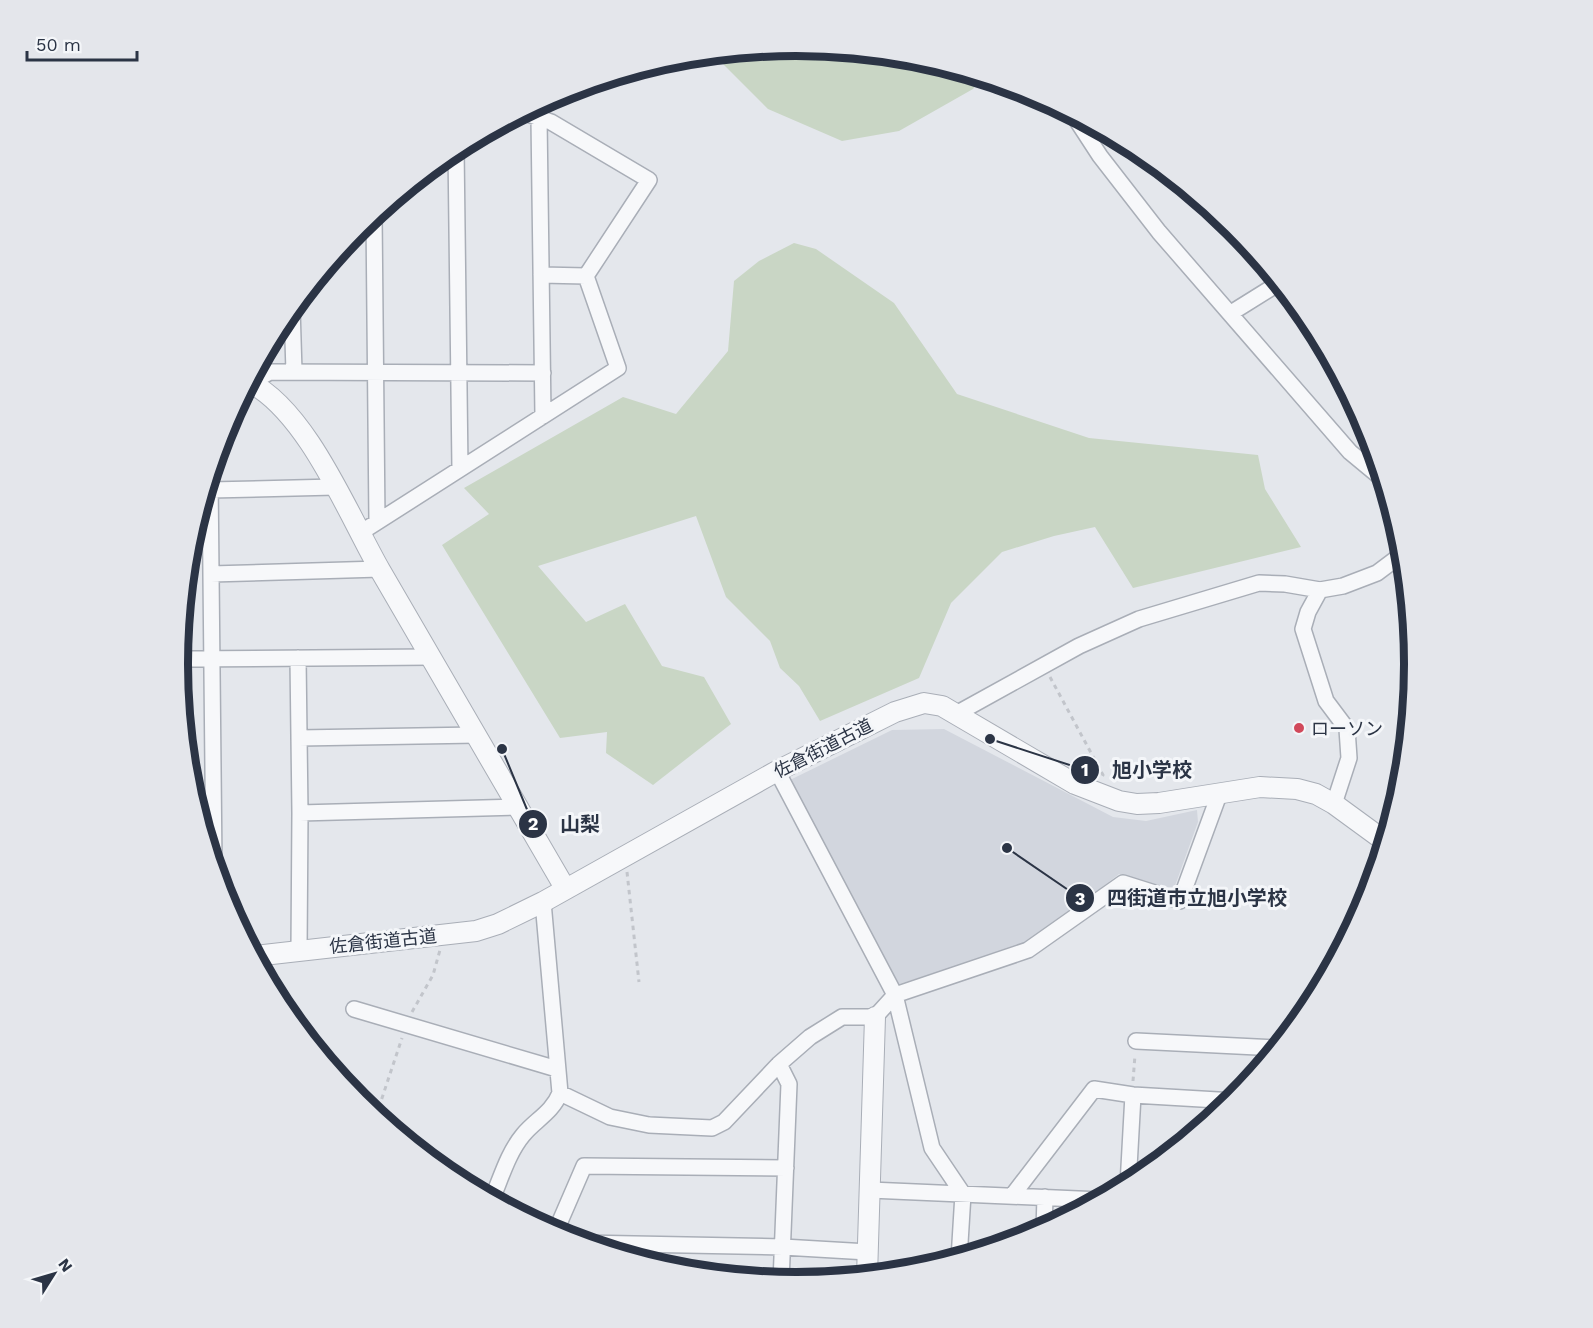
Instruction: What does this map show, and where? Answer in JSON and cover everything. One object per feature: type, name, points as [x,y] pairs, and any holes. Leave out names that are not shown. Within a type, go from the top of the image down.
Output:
[{"type":"street","points":[[532,116],[551,122],[649,180],[586,276]]},
{"type":"street","points":[[539,118],[543,416]]},
{"type":"street","points":[[1080,126],[1100,156],[1159,232],[1350,452],[1374,472]]},
{"type":"street","points":[[456,159],[460,469]]},
{"type":"street","points":[[374,226],[377,522]]},
{"type":"street","points":[[541,275],[586,276]]},
{"type":"street","points":[[360,533],[618,368],[586,276]]},
{"type":"street","points":[[1231,313],[1273,287]]},
{"type":"street","points":[[293,324],[294,372]]},
{"type":"street","points":[[261,377],[270,372],[543,373]]},
{"type":"street","points":[[256,386],[261,388],[297,424],[315,451],[380,569],[565,888]]},
{"type":"street","points":[[216,483],[335,487]]},
{"type":"street","points":[[210,503],[214,838]]},
{"type":"street","points":[[956,714],[1079,646],[1139,619],[1259,583],[1285,584],[1320,590],[1343,586],[1377,573],[1395,559]]},
{"type":"street","points":[[211,574],[380,569]]},
{"type":"street","points":[[1320,590],[1308,612],[1303,629],[1326,701],[1347,729],[1349,758],[1334,804]]},
{"type":"street","points":[[188,659],[432,657]]},
{"type":"street","points":[[298,658],[299,950]]},
{"type":"street","name":"佐倉街道古道","points":[[263,955],[476,931],[498,924],[543,902],[777,771],[909,706],[924,703],[942,706],[1075,784],[1119,801],[1137,804],[1159,803],[1220,792],[1279,787],[1316,794],[1334,804],[1379,837]]},
{"type":"street","points":[[299,738],[477,735]]},
{"type":"street","points":[[777,771],[895,995],[932,1148],[963,1194],[959,1250]]},
{"type":"street","points":[[867,1268],[875,1017],[895,995],[1028,950],[1123,883],[1180,901],[1220,792]]},
{"type":"street","points":[[300,813],[518,807]]},
{"type":"street","points":[[495,1193],[512,1151],[523,1134],[556,1103],[560,1093],[556,1069],[543,902]]},
{"type":"street","points":[[354,1009],[556,1069]]},
{"type":"street","points":[[560,1093],[610,1117],[649,1125],[712,1128],[724,1122],[779,1064],[810,1037],[842,1017],[875,1017]]},
{"type":"street","points":[[1137,1041],[1268,1048]]},
{"type":"street","points":[[779,1064],[789,1084],[782,1272]]},
{"type":"street","points":[[1012,1196],[1094,1089],[1216,1104]]},
{"type":"street","points":[[1129,1174],[1133,1095]]},
{"type":"street","points":[[559,1224],[584,1166],[786,1168]]},
{"type":"street","points":[[870,1190],[1086,1199]]},
{"type":"street","points":[[1044,1219],[1045,1197]]},
{"type":"street","points":[[612,1244],[783,1247],[868,1252]]},
{"type":"path","points":[[1044,665],[1103,775],[1094,792]]},
{"type":"path","points":[[626,855],[639,982]]},
{"type":"path","points":[[379,1106],[406,1024],[433,975],[440,954],[440,935]]},
{"type":"path","points":[[1133,1095],[1137,1041]]},
{"type":"shaded area","points":[[944,729],[1113,817],[1146,821],[1197,810],[1198,822],[1172,894],[1119,874],[1030,943],[899,984],[790,780],[892,730]]},
{"type":"green space","points":[[757,57],[836,57],[915,67],[977,83],[973,89],[899,131],[842,141],[768,109],[721,61]]},
{"type":"green space","points":[[794,243],[816,249],[894,303],[957,394],[1089,438],[1258,455],[1265,489],[1301,547],[1133,588],[1095,527],[1054,536],[1002,552],[951,603],[919,678],[820,721],[799,686],[780,668],[770,641],[726,597],[696,516],[538,566],[586,622],[625,604],[662,666],[704,677],[731,724],[653,785],[606,753],[607,732],[560,738],[442,545],[489,514],[464,488],[623,397],[676,414],[728,351],[734,281],[759,261]]},
{"type":"place","name":"ローソン","points":[[1299,728]]},
{"type":"place","name":"旭小学校","points":[[990,739]]},
{"type":"place","name":"山梨","points":[[502,749]]},
{"type":"place","name":"四街道市立旭小学校","points":[[1007,848]]}]
